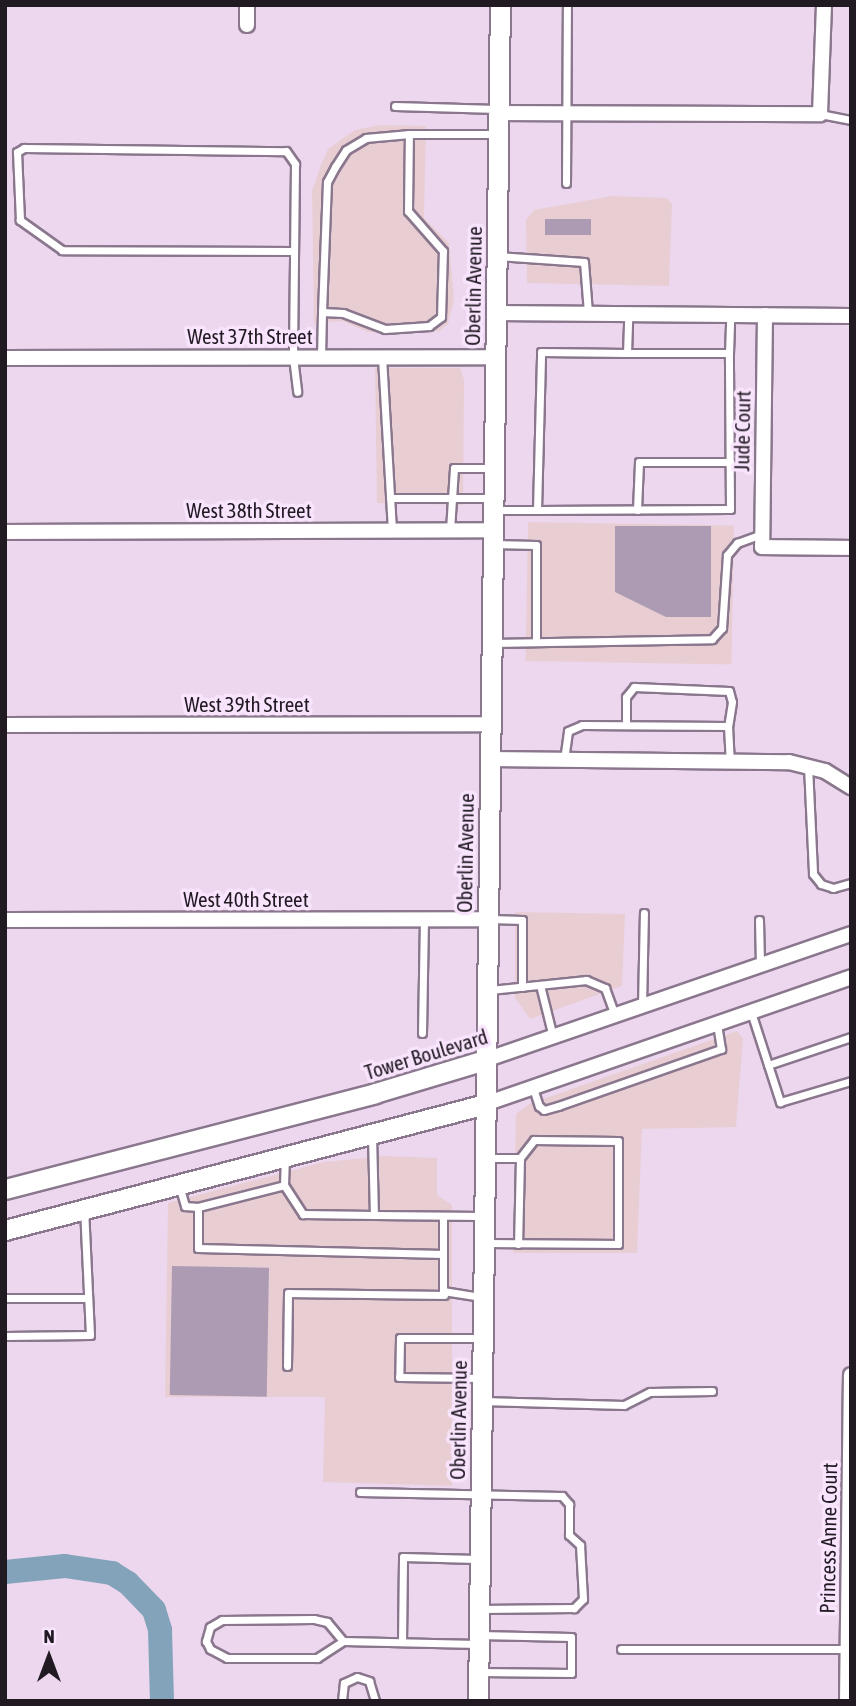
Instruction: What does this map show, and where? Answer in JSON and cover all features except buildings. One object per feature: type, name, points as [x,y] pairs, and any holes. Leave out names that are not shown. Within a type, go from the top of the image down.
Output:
[{"type":"street","points":[[247,5],[247,25]]},
{"type":"street","name":"Oberlin Avenue","points":[[478,1701],[499,5]]},
{"type":"street","points":[[498,111],[820,114],[824,5]]},
{"type":"street","points":[[495,313],[851,316]]},
{"type":"street","name":"Jude Court","points":[[762,541],[765,315]]},
{"type":"street","name":"West 37th Street","points":[[5,358],[495,357]]},
{"type":"street","name":"West 38th Street","points":[[5,532],[450,531],[492,537]]},
{"type":"street","points":[[762,541],[851,548]]},
{"type":"street","name":"West 39th Street","points":[[5,725],[490,724]]},
{"type":"street","points":[[489,759],[808,764],[851,787]]},
{"type":"street","name":"West 40th Street","points":[[5,920],[487,919]]},
{"type":"street","name":"Tower Boulevard","points":[[5,1189],[375,1093],[485,1060],[851,934]]},
{"type":"street","points":[[5,1230],[485,1104],[851,976]]},
{"type":"street","name":"Princess Anne Court","points":[[847,1701],[851,1376]]},
{"type":"lane","points":[[566,183],[568,5]]},
{"type":"lane","points":[[395,106],[498,111]]},
{"type":"lane","points":[[820,114],[851,120]]},
{"type":"lane","points":[[321,357],[327,182],[346,150],[366,138],[409,134],[498,134]]},
{"type":"lane","points":[[322,312],[343,313],[385,329],[429,326],[441,317],[443,251],[408,211],[409,134]]},
{"type":"lane","points":[[294,251],[62,250],[20,220],[18,152],[24,148],[286,151],[295,164],[293,357],[297,392]]},
{"type":"lane","points":[[496,256],[584,262],[588,313]]},
{"type":"lane","points":[[627,353],[628,314]]},
{"type":"lane","points":[[390,498],[451,498],[537,510],[730,509],[730,315]]},
{"type":"lane","points":[[537,510],[541,352],[729,353]]},
{"type":"lane","points":[[382,357],[392,531]]},
{"type":"lane","points":[[637,510],[639,462],[730,463]]},
{"type":"lane","points":[[450,531],[454,468],[493,468]]},
{"type":"lane","points":[[492,537],[536,545],[536,642]]},
{"type":"lane","points":[[491,643],[712,639],[722,628],[727,555],[737,543],[762,541]]},
{"type":"lane","points":[[626,725],[626,697],[634,687],[729,691],[732,702],[728,726],[730,761]]},
{"type":"lane","points":[[564,760],[565,737],[572,728],[626,725],[728,726]]},
{"type":"lane","points":[[808,764],[813,874],[821,884],[833,888],[851,883]]},
{"type":"lane","points":[[642,1007],[644,913]]},
{"type":"lane","points":[[422,1033],[424,919]]},
{"type":"lane","points":[[487,919],[522,920],[522,987]]},
{"type":"lane","points":[[759,920],[760,965]]},
{"type":"lane","points":[[486,990],[586,980],[605,988],[616,1016]]},
{"type":"lane","points":[[540,985],[553,1037]]},
{"type":"lane","points":[[751,1011],[784,1104],[851,1081]]},
{"type":"lane","points":[[533,1087],[539,1106],[544,1110],[558,1106],[721,1049],[717,1023]]},
{"type":"lane","points":[[768,1065],[851,1037]]},
{"type":"lane","points":[[372,1134],[374,1215]]},
{"type":"lane","points":[[483,1243],[518,1244],[618,1244],[618,1141],[534,1140],[520,1158],[518,1244]]},
{"type":"lane","points":[[284,1157],[287,1171],[284,1185],[303,1213],[483,1216]]},
{"type":"lane","points":[[484,1158],[520,1158]]},
{"type":"lane","points":[[179,1185],[186,1206],[198,1208],[284,1185]]},
{"type":"lane","points":[[198,1208],[198,1248],[443,1254]]},
{"type":"lane","points":[[5,1336],[90,1335],[84,1210]]},
{"type":"lane","points":[[443,1216],[444,1295]]},
{"type":"lane","points":[[287,1366],[288,1293],[482,1297]]},
{"type":"lane","points":[[5,1298],[88,1298]]},
{"type":"lane","points":[[481,1378],[399,1377],[400,1338],[482,1338]]},
{"type":"lane","points":[[481,1401],[624,1405],[650,1392],[712,1391]]},
{"type":"lane","points":[[360,1492],[562,1496],[569,1504],[569,1535],[580,1545],[583,1599],[574,1608],[479,1609]]},
{"type":"lane","points":[[402,1642],[403,1557],[480,1559]]},
{"type":"lane","points":[[343,1641],[327,1622],[314,1619],[222,1620],[210,1627],[206,1641],[210,1649],[227,1658],[317,1658],[343,1641],[571,1637],[571,1673],[478,1672]]},
{"type":"lane","points":[[621,1649],[848,1649]]},
{"type":"lane","points":[[342,1701],[344,1683],[357,1677],[369,1681],[374,1701]]},
{"type":"shaded area","points":[[380,125],[426,126],[424,218],[449,243],[454,300],[448,324],[439,331],[368,332],[342,321],[314,323],[312,191],[328,149],[355,130]]},
{"type":"shaded area","points":[[612,196],[667,198],[672,204],[669,286],[527,283],[526,220],[534,210]]},
{"type":"shaded area","points":[[375,368],[460,368],[464,380],[463,505],[377,503]]},
{"type":"shaded area","points":[[528,522],[734,526],[732,665],[526,661]]},
{"type":"shaded area","points":[[515,912],[625,914],[622,986],[530,1019],[515,998]]},
{"type":"shaded area","points":[[737,1031],[743,1038],[736,1127],[642,1129],[637,1253],[513,1253],[516,1114],[529,1104]]},
{"type":"shaded area","points":[[384,1156],[437,1158],[437,1195],[452,1205],[452,1486],[323,1482],[325,1397],[165,1397],[168,1203],[324,1162]]},
{"type":"waterway","points":[[5,1572],[65,1566],[112,1573],[128,1583],[154,1610],[160,1630],[162,1701]]}]
